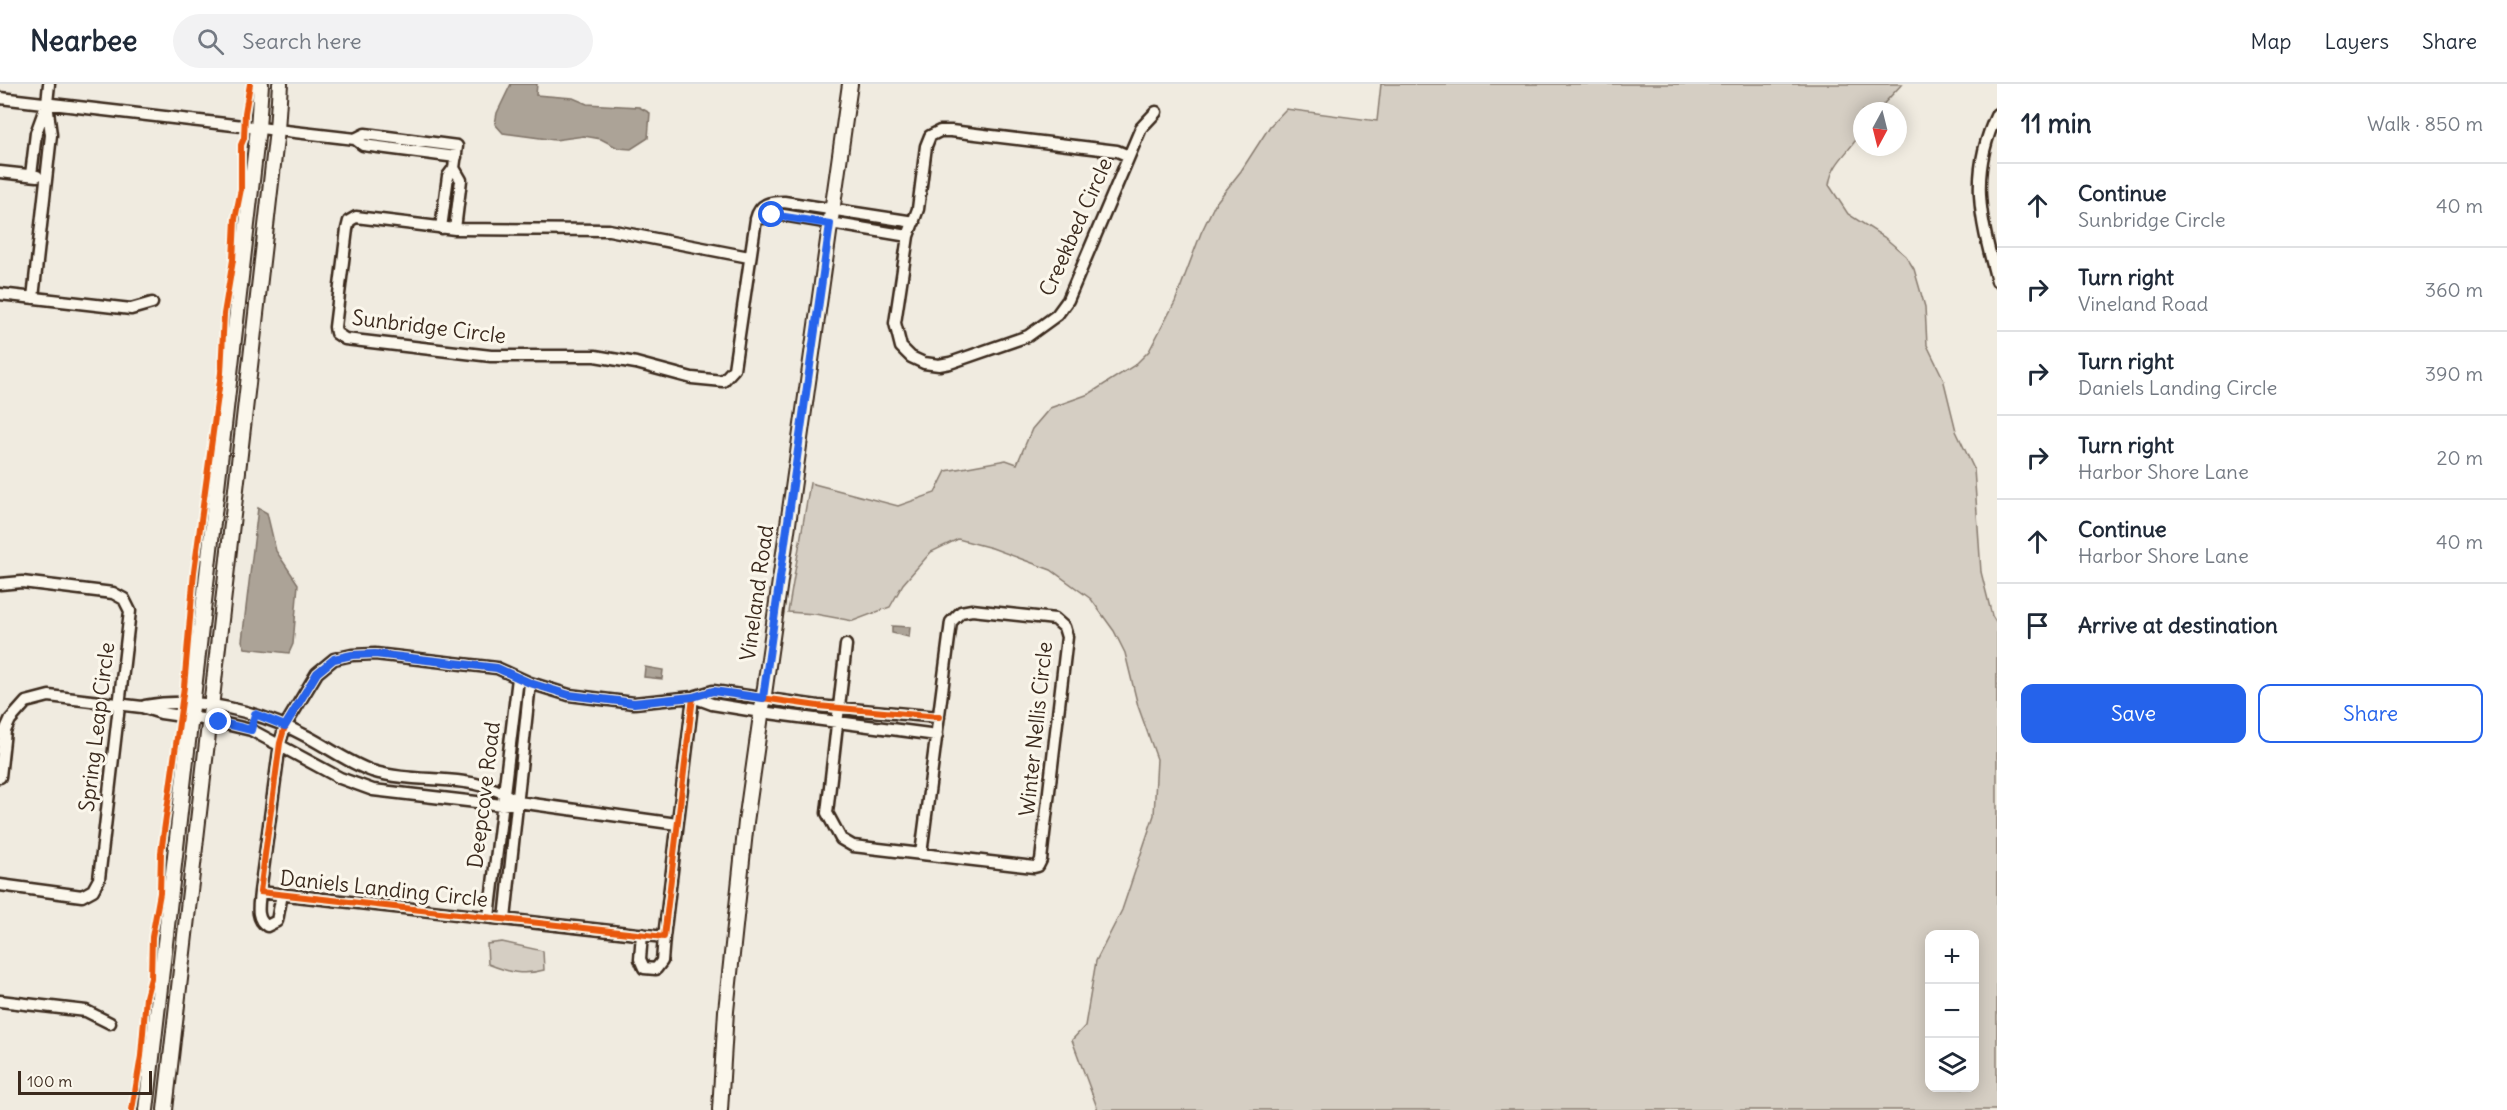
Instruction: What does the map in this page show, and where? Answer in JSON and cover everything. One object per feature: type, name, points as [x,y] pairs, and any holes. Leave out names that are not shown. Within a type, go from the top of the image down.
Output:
[{"type":"main road","points":[[146,1110],[258,128],[261,84]]},
{"type":"main road","points":[[165,1110],[277,130],[280,84]]},
{"type":"main road","name":"Vineland Road","points":[[720,1110],[726,1011],[762,705],[850,84]]},
{"type":"main road","points":[[151,1059],[159,1081],[167,1088]]},
{"type":"street","points":[[33,298],[51,135],[47,104],[49,84]]},
{"type":"street","points":[[0,98],[355,139],[363,145],[456,157]]},
{"type":"street","points":[[31,175],[36,133],[47,104]]},
{"type":"street","name":"Creekbed Circle","points":[[1129,156],[1117,152],[940,131],[930,136],[926,146],[914,222],[908,236],[895,323],[901,347],[912,357],[939,365],[1028,336],[1057,315],[1068,300],[1141,128],[1156,112]]},
{"type":"street","points":[[1997,114],[1983,156],[1978,200],[1997,281]]},
{"type":"street","points":[[36,133],[51,135]]},
{"type":"street","points":[[441,228],[448,176],[456,157]]},
{"type":"street","points":[[455,229],[461,180],[456,157]]},
{"type":"street","points":[[0,172],[46,177]]},
{"type":"street","points":[[783,215],[784,202]]},
{"type":"street","points":[[908,236],[832,217],[784,202],[764,205],[758,211],[756,219],[783,215],[832,217],[914,222]]},
{"type":"street","name":"Sunbridge Circle","points":[[749,257],[609,230],[455,229],[356,217],[349,221],[336,333],[345,339],[491,356],[595,356],[636,363],[692,378],[723,381],[734,369],[756,219]]},
{"type":"street","points":[[0,294],[131,309],[152,303]]},
{"type":"street","name":"Spring Leap Circle","points":[[0,584],[22,582],[113,593],[124,599],[130,611],[99,879],[93,890],[82,896],[0,885]]},
{"type":"street","name":"Winter Nellis Circle","points":[[972,610],[1055,619],[1064,627],[1067,637],[1038,866],[921,854],[937,735],[951,622],[961,612],[972,610]]},
{"type":"street","points":[[846,645],[827,813],[841,839],[853,846],[921,854]]},
{"type":"street","name":"Daniels Landing Circle","points":[[664,937],[260,892],[280,743],[285,726],[317,673],[334,659],[352,655],[375,654],[497,668],[530,683],[569,695],[634,703],[693,697],[713,691],[762,705]]},
{"type":"street","name":"Deepcove Road","points":[[489,917],[518,678]]},
{"type":"street","name":"Deepcove Road","points":[[505,919],[530,683]]},
{"type":"street","points":[[721,705],[723,692]]},
{"type":"street","points":[[0,777],[5,731],[18,709],[26,702],[49,696],[142,706],[164,703],[191,711],[209,720],[251,730],[280,743],[355,785],[373,790],[502,805],[518,802],[677,824]]},
{"type":"street","points":[[642,934],[640,959],[644,968],[656,969],[660,965],[664,937],[693,697]]},
{"type":"street","name":"Daniels Landing Circle","points":[[693,697],[721,705],[762,705]]},
{"type":"street","points":[[191,711],[211,705],[255,714],[285,726],[353,763],[375,771],[485,784],[504,792],[518,802]]},
{"type":"street","points":[[762,705],[839,706],[939,717]]},
{"type":"street","points":[[762,705],[808,718],[837,723],[937,735]]},
{"type":"street","points":[[808,718],[810,705]]},
{"type":"street","points":[[251,730],[255,714]]},
{"type":"street","points":[[260,892],[258,914],[262,923],[267,926],[277,921],[282,894]]},
{"type":"street","points":[[0,1001],[86,1011],[110,1023]]},
{"type":"shaded area","points":[[511,84],[537,84],[536,95],[573,98],[587,104],[639,107],[650,113],[648,138],[631,149],[618,148],[601,139],[584,136],[555,140],[503,133],[495,124],[497,113]]},
{"type":"shaded area","points":[[1381,84],[1902,84],[1885,102],[1853,102],[1853,143],[1834,169],[1829,185],[1848,214],[1884,237],[1906,256],[1914,269],[1925,307],[1927,345],[1943,378],[1956,431],[1974,469],[1981,572],[1992,616],[1997,624],[1997,1110],[1098,1110],[1072,1040],[1085,1026],[1096,961],[1122,910],[1154,815],[1157,759],[1138,706],[1125,653],[1114,631],[1091,599],[1051,570],[992,548],[958,539],[931,552],[903,584],[890,607],[853,621],[788,612],[810,483],[898,506],[935,493],[946,471],[1006,460],[1017,464],[1032,429],[1050,408],[1089,394],[1135,365],[1149,351],[1175,302],[1201,233],[1215,204],[1241,171],[1270,126],[1286,109],[1377,121]]},
{"type":"shaded area","points":[[258,508],[267,513],[276,551],[298,584],[293,644],[289,653],[245,648],[242,641]]},
{"type":"shaded area","points":[[892,626],[910,627],[909,637],[892,633]]},
{"type":"shaded area","points":[[645,667],[663,670],[662,679],[644,677]]},
{"type":"shaded area","points":[[502,942],[543,951],[544,970],[529,973],[516,972],[488,964],[487,944]]},
{"type":"cycle path","points":[[132,1110],[141,1056],[146,997],[151,978],[152,937],[160,893],[161,853],[184,687],[194,572],[221,373],[224,314],[233,260],[235,219],[241,189],[241,145],[244,138],[250,84]]},
{"type":"cycle path","points":[[693,697],[664,937],[260,892],[280,743],[285,726],[317,673],[334,659],[375,654],[497,668],[530,683],[569,695],[634,703],[693,697],[713,691],[818,706],[939,717]]},
{"type":"route","points":[[219,722],[251,730],[255,714],[285,726],[317,673],[334,659],[352,655],[375,654],[497,668],[530,683],[569,695],[634,703],[693,697],[713,691],[763,698],[830,224],[772,215]]}]
